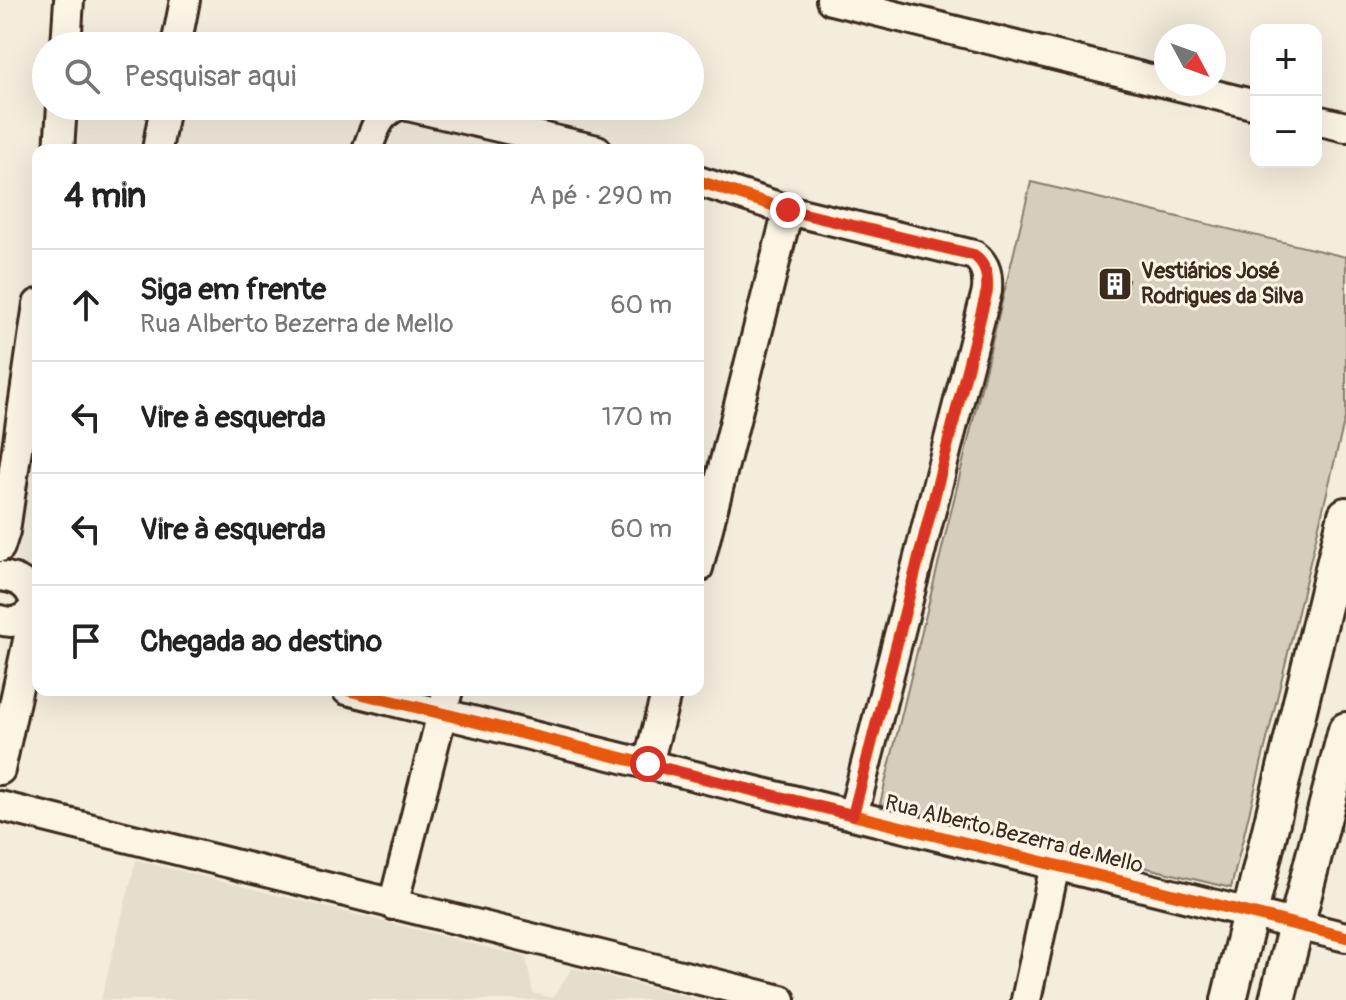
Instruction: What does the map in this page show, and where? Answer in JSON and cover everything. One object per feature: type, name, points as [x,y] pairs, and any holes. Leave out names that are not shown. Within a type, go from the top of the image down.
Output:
[{"type":"main road","points":[[1229,1000],[1346,515]]},
{"type":"main road","points":[[1277,1000],[1346,730]]},
{"type":"street","points":[[67,32],[69,0]]},
{"type":"street","points":[[179,32],[185,0]]},
{"type":"street","points":[[846,2],[1154,79]]},
{"type":"street","points":[[1220,96],[1250,104]]},
{"type":"street","points":[[59,144],[61,120]]},
{"type":"street","points":[[158,144],[162,120]]},
{"type":"street","points":[[369,144],[378,120]]},
{"type":"street","points":[[468,120],[571,144]]},
{"type":"street","points":[[1322,121],[1346,127]]},
{"type":"street","points":[[704,183],[788,210],[974,255],[982,260],[988,280],[853,815]]},
{"type":"street","points":[[704,544],[788,210]]},
{"type":"street","points":[[0,547],[5,531],[32,345]]},
{"type":"street","points":[[0,576],[21,581],[32,596]]},
{"type":"street","points":[[0,620],[15,622],[28,616],[32,610]]},
{"type":"street","points":[[0,770],[32,629]]},
{"type":"street","name":"Rua Alberto Bezerra de Mello","points":[[396,696],[445,702],[648,764],[1346,937]]},
{"type":"street","points":[[648,764],[665,696]]},
{"type":"street","points":[[393,905],[445,702]]},
{"type":"street","points":[[0,806],[781,1000]]},
{"type":"street","points":[[1026,1000],[1055,865]]},
{"type":"shaded area","points":[[1031,182],[1346,257],[1346,414],[1231,888],[880,804]]},
{"type":"shaded area","points":[[136,860],[526,957],[533,993],[553,998],[572,968],[701,1000],[101,1000]]},
{"type":"building","name":"Vestiários José Rodrigues da Silva","points":[[1105,275],[1128,280],[1124,293],[1102,288]]},
{"type":"cycle path","points":[[704,183],[788,210],[974,255],[985,270],[987,291],[853,815]]},
{"type":"cycle path","points":[[371,696],[1346,937]]},
{"type":"place","name":"Vestiários José Rodrigues da Silva","points":[[1115,284]]},
{"type":"route","points":[[648,764],[853,815],[987,291],[986,271],[982,260],[974,255],[788,210]]}]
